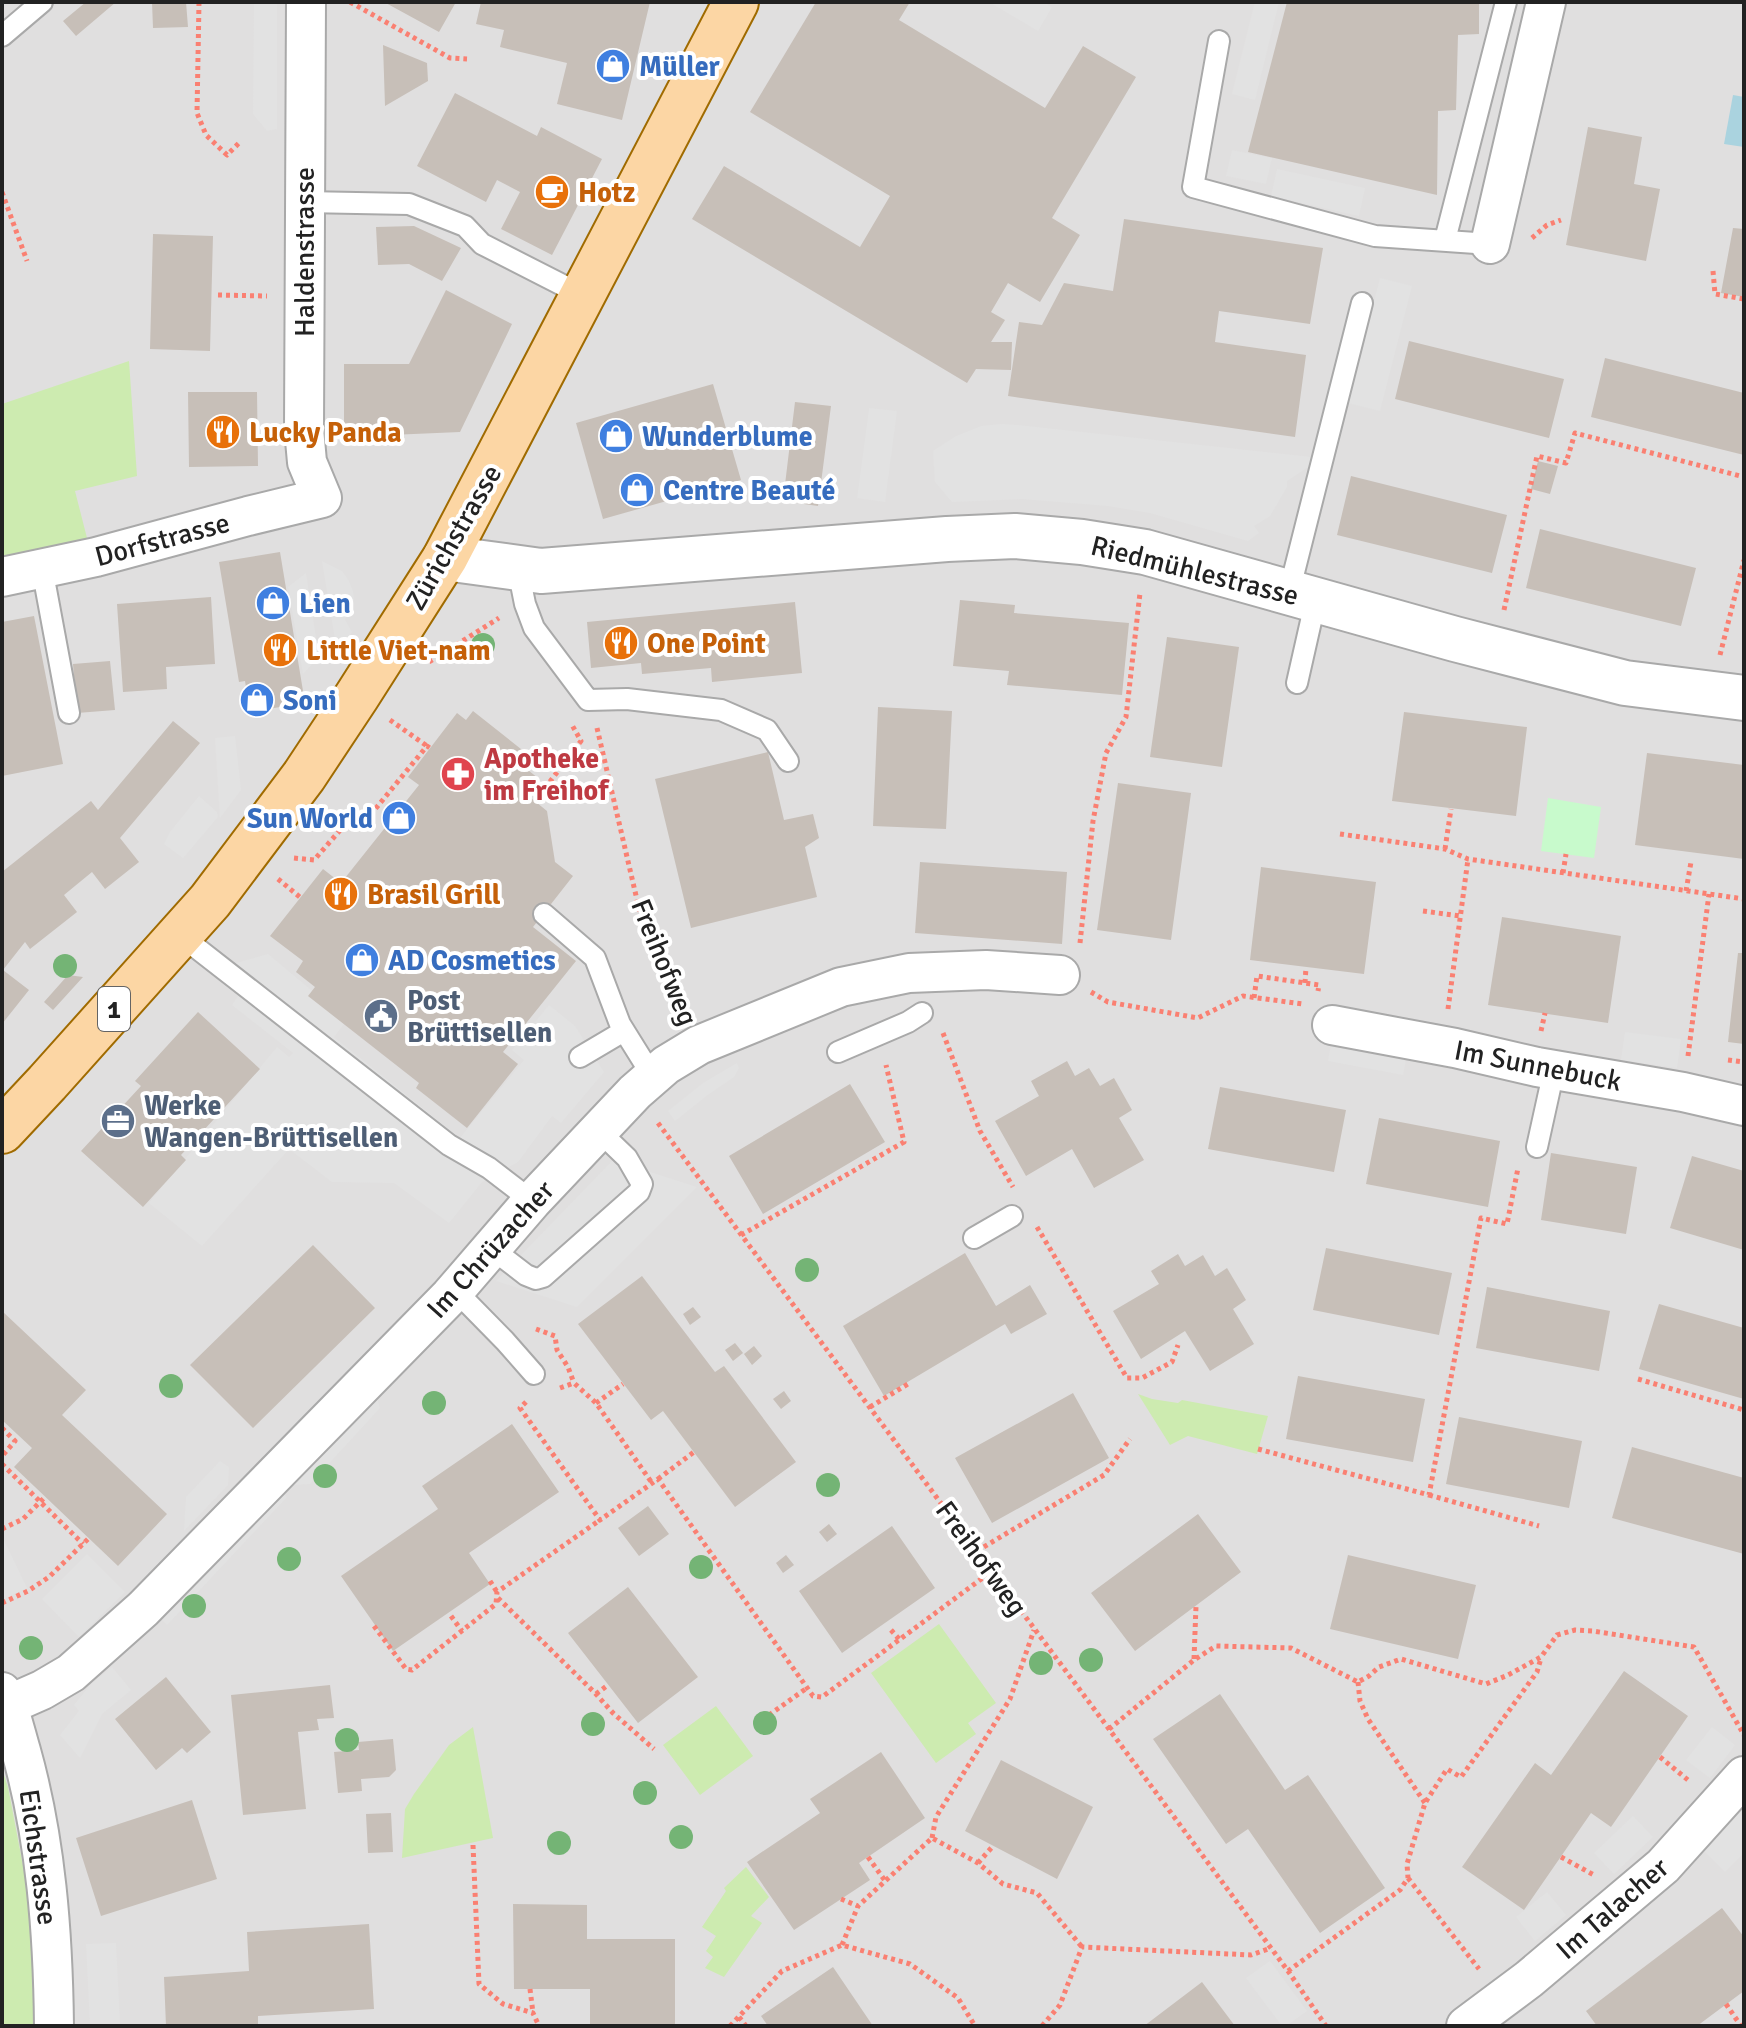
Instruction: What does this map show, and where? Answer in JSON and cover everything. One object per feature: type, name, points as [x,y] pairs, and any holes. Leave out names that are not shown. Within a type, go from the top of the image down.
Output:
[{"type":"main road","name":"Zürichstrasse","points":[[2,1131],[180,935],[304,776],[445,558],[736,2]]},
{"type":"street","name":"Haldenstrasse","points":[[306,2],[304,429],[307,462],[322,498]]},
{"type":"street","points":[[1490,244],[1546,2]]},
{"type":"street","name":"Dorfstrasse","points":[[2,577],[96,557],[322,498]]},
{"type":"street","name":"Riedmühlestrasse","points":[[445,558],[541,571],[947,539],[1015,536],[1082,542],[1145,552],[1625,683],[1744,698]]},
{"type":"street","name":"Im Chrüzacher","points":[[5,1699],[42,1690],[71,1673],[143,1609],[455,1290],[532,1201],[666,1065],[699,1045],[841,987],[909,973],[986,970],[1060,975]]},
{"type":"street","name":"Im Sunnebuck","points":[[1322,1009],[1455,1048],[1744,1106]]},
{"type":"street","name":"Eichstrasse","points":[[5,1699],[28,1776],[39,1835],[51,1929],[54,2026]]},
{"type":"street","name":"Im Talacher","points":[[1466,2026],[1529,1979],[1663,1866],[1744,1776]]},
{"type":"lane","points":[[2,36],[42,2]]},
{"type":"lane","points":[[1445,240],[1506,2]]},
{"type":"lane","points":[[1219,41],[1193,187],[1375,236],[1490,244]]},
{"type":"lane","points":[[304,202],[409,204],[465,226],[482,244],[582,295]]},
{"type":"lane","points":[[1297,683],[1302,595],[1362,303]]},
{"type":"lane","points":[[42,568],[69,713]]},
{"type":"lane","points":[[518,569],[525,604],[534,628],[588,700],[627,699],[721,710],[767,730],[788,761]]},
{"type":"lane","points":[[544,914],[595,958],[644,1084]]},
{"type":"lane","points":[[180,935],[449,1145],[489,1168],[532,1201]]},
{"type":"lane","points":[[838,1052],[922,1013]]},
{"type":"lane","points":[[580,1057],[624,1031]]},
{"type":"lane","points":[[1537,1147],[1554,1070]]},
{"type":"lane","points":[[491,1248],[526,1275],[536,1279],[543,1277],[639,1192],[642,1184],[627,1158],[599,1131]]},
{"type":"lane","points":[[974,1238],[1012,1216]]},
{"type":"lane","points":[[455,1290],[505,1341],[535,1384]]},
{"type":"path","points":[[199,2],[197,113],[206,135],[227,155],[241,141]]},
{"type":"path","points":[[350,2],[450,58],[467,59]]},
{"type":"path","points":[[2,192],[27,261]]},
{"type":"path","points":[[1529,241],[1547,225],[1561,220]]},
{"type":"path","points":[[1713,271],[1715,294],[1744,299]]},
{"type":"path","points":[[1503,613],[1537,456],[1566,463],[1575,433],[1744,477]]},
{"type":"path","points":[[1145,552],[1126,717],[1106,753],[1093,821],[1079,953],[1060,975],[1108,1002],[1198,1018],[1243,996],[1254,998],[1322,1009],[1319,985],[1257,976],[1254,998]]},
{"type":"path","points":[[1718,664],[1744,560]]},
{"type":"path","points":[[428,662],[506,615]]},
{"type":"path","points":[[545,788],[581,741],[567,716],[588,700]]},
{"type":"path","name":"Freihofweg","points":[[588,700],[601,739],[641,917],[699,1045]]},
{"type":"path","points":[[289,857],[314,860],[342,828],[363,824],[428,747],[398,726]]},
{"type":"path","points":[[1445,849],[1451,809]]},
{"type":"path","points":[[1340,834],[1445,849],[1468,859],[1744,899]]},
{"type":"path","points":[[1563,873],[1566,854]]},
{"type":"path","points":[[1447,1015],[1468,859]]},
{"type":"path","points":[[1686,891],[1691,862]]},
{"type":"path","points":[[275,876],[301,898]]},
{"type":"path","points":[[1687,1059],[1709,894]]},
{"type":"path","points":[[1423,911],[1460,916]]},
{"type":"path","points":[[1305,983],[1306,967]]},
{"type":"path","points":[[1541,1032],[1545,1013]]},
{"type":"path","points":[[741,1235],[904,1142],[885,1066],[893,1062]]},
{"type":"path","name":"Freihofweg","points":[[644,1084],[741,1235],[1326,2026]]},
{"type":"path","points":[[1429,1495],[1481,1218],[1507,1224],[1519,1161]]},
{"type":"path","points":[[1638,1379],[1744,1410]]},
{"type":"path","points":[[548,1391],[574,1383],[596,1403],[813,1696],[822,1697],[992,1571]]},
{"type":"path","points":[[535,1384],[520,1408],[600,1520]]},
{"type":"path","points":[[596,1403],[623,1384]]},
{"type":"path","points":[[870,1407],[908,1384]]},
{"type":"path","points":[[2,1428],[15,1441],[2,1456]]},
{"type":"path","points":[[977,1551],[1104,1475],[1130,1439]]},
{"type":"path","points":[[1258,1449],[1539,1526]]},
{"type":"path","points":[[374,1626],[406,1669],[412,1670],[496,1604],[497,1594],[694,1452]]},
{"type":"path","points":[[2,1464],[85,1542],[49,1577],[2,1603]]},
{"type":"path","points":[[2,1529],[23,1519],[42,1500]]},
{"type":"path","points":[[490,1581],[497,1594],[613,1713],[654,1749]]},
{"type":"path","points":[[1194,1660],[1196,1606]]},
{"type":"path","points":[[451,1616],[462,1631]]},
{"type":"path","points":[[842,1945],[858,1906],[932,1838],[936,1817],[1010,1699],[1034,1629]]},
{"type":"path","points":[[891,1630],[899,1639]]},
{"type":"path","points":[[1481,1970],[1408,1878],[1407,1864],[1425,1803],[1447,1769],[1461,1777],[1537,1672],[1541,1657],[1557,1635],[1575,1630],[1593,1631],[1694,1647],[1744,1735]]},
{"type":"path","points":[[1109,1729],[1194,1660],[1216,1646],[1291,1648],[1358,1682]]},
{"type":"path","points":[[1358,1682],[1379,1667],[1401,1659],[1486,1684],[1541,1657]]},
{"type":"path","points":[[1358,1682],[1360,1701],[1368,1719],[1425,1803]]},
{"type":"path","points":[[596,1694],[608,1685]]},
{"type":"path","points":[[769,1715],[807,1688]]},
{"type":"path","points":[[1660,1757],[1691,1783]]},
{"type":"path","points":[[932,1838],[978,1863],[1003,1884],[1037,1893],[1082,1947],[1251,1955],[1271,1948]]},
{"type":"path","points":[[473,1845],[479,1984],[503,2004],[533,2013]]},
{"type":"path","points":[[978,1863],[993,1846]]},
{"type":"path","points":[[868,1857],[886,1882]]},
{"type":"path","points":[[1561,1857],[1599,1878]]},
{"type":"path","points":[[1288,1971],[1400,1890],[1408,1878]]},
{"type":"path","points":[[841,1899],[858,1906]]},
{"type":"path","points":[[730,2026],[782,1971],[842,1945],[910,1964],[958,1998],[975,2026]]},
{"type":"path","points":[[1042,2026],[1060,2005],[1082,1947]]},
{"type":"path","points":[[530,1989],[533,2013],[539,2026]]},
{"type":"path","points":[[1726,2004],[1741,2026]]},
{"type":"path","points":[[739,2017],[746,2026]]},
{"type":"shaded area","points":[[2,2],[1744,2],[1744,2026],[2,2026]]},
{"type":"shaded area","points":[[254,2],[277,2],[277,129],[267,131],[253,114]]},
{"type":"shaded area","points":[[989,2],[1043,2],[1052,7],[1038,31]]},
{"type":"shaded area","points":[[1255,2],[1279,2],[1255,100],[1232,94]]},
{"type":"shaded area","points":[[1232,150],[1272,158],[1266,184],[1226,176]]},
{"type":"shaded area","points":[[1277,169],[1365,188],[1359,216],[1271,196]]},
{"type":"shaded area","points":[[1380,278],[1412,286],[1380,411],[1348,403]]},
{"type":"shaded area","points":[[869,408],[897,411],[885,502],[857,498]]},
{"type":"shaded area","points":[[1001,424],[1312,457],[1311,465],[1287,481],[1287,487],[1270,516],[1254,526],[1259,533],[1248,541],[1150,513],[1108,506],[1021,499],[952,502],[935,482],[933,451],[956,436],[981,426]]},
{"type":"shaded area","points":[[322,561],[342,571],[353,591],[352,611],[345,620],[352,632],[338,657]]},
{"type":"shaded area","points":[[306,573],[319,657],[303,674],[288,587]]},
{"type":"shaded area","points":[[235,736],[241,790],[220,818],[215,738]]},
{"type":"shaded area","points":[[199,796],[217,812],[218,817],[183,858],[164,844]]},
{"type":"shaded area","points":[[268,954],[347,1020],[334,1037],[460,1138],[524,1060],[512,1050],[549,1005],[575,1026],[604,1072],[561,1123],[552,1116],[518,1162],[482,1182],[449,1223],[394,1183],[332,1182],[289,1149],[202,1246],[149,1203],[277,1047],[289,1057],[293,1053],[232,1005],[238,996],[219,981],[236,963]]},
{"type":"shaded area","points":[[1334,1029],[1409,1043],[1403,1075],[1328,1061]]},
{"type":"shaded area","points":[[1625,1032],[1681,1039],[1677,1068],[1621,1060]]},
{"type":"shaded area","points":[[737,1063],[739,1068],[734,1077],[675,1121],[668,1111],[703,1083]]},
{"type":"shaded area","points":[[613,1160],[697,1187],[577,1307],[496,1281]]},
{"type":"shaded area","points":[[376,1395],[380,1408],[310,1484],[292,1485]]},
{"type":"shaded area","points":[[220,1461],[229,1467],[228,1485],[184,1531],[186,1497]]},
{"type":"shaded area","points":[[275,1487],[287,1497],[167,1625],[156,1614]]},
{"type":"shaded area","points":[[2,1536],[27,1588],[2,1600]]},
{"type":"shaded area","points":[[87,1554],[125,1592],[79,1637],[42,1599]]},
{"type":"shaded area","points":[[112,1667],[131,1690],[102,1714],[80,1758],[60,1735],[79,1711],[74,1705],[92,1683]]},
{"type":"shaded area","points":[[1712,1727],[1735,1745],[1710,1778],[1686,1760]]},
{"type":"shaded area","points":[[1742,1810],[1744,1853],[1725,1872],[1702,1849]]},
{"type":"shaded area","points":[[1633,1816],[1653,1837],[1614,1874],[1594,1853]]},
{"type":"shaded area","points":[[1547,1892],[1566,1915],[1535,1941],[1516,1917]]},
{"type":"shaded area","points":[[116,1943],[120,2024],[90,2026],[86,1944]]},
{"type":"shaded area","points":[[1270,1961],[1307,2011],[1286,2026],[1282,2026],[1246,1978]]},
{"type":"green space","points":[[129,361],[137,476],[75,491],[87,538],[2,558],[2,404]]},
{"type":"green space","points":[[1548,798],[1601,807],[1594,858],[1541,851]]},
{"type":"green space","points":[[1138,1394],[1152,1399],[1178,1403],[1182,1400],[1268,1416],[1257,1454],[1188,1436],[1170,1445]]},
{"type":"green space","points":[[939,1624],[996,1703],[968,1723],[976,1734],[936,1763],[871,1673]]},
{"type":"green space","points":[[716,1706],[753,1756],[700,1795],[663,1745]]},
{"type":"green space","points":[[473,1727],[493,1838],[402,1858],[405,1809],[449,1745]]},
{"type":"green space","points":[[2,1769],[32,1913],[37,2026],[2,2026]]},
{"type":"green space","points":[[746,1867],[769,1897],[751,1916],[762,1923],[724,1977],[705,1968],[713,1957],[706,1951],[716,1936],[702,1927],[726,1891],[724,1888]]},
{"type":"water","points":[[1733,95],[1744,97],[1744,147],[1724,144]]},
{"type":"building","points":[[86,2],[116,2],[76,36],[63,21]]},
{"type":"building","points":[[152,2],[186,2],[188,27],[153,28]]},
{"type":"building","points":[[384,2],[456,2],[439,32]]},
{"type":"building","points":[[481,2],[650,2],[622,120],[557,104],[567,63],[500,47],[504,30],[476,24]]},
{"type":"building","points":[[816,2],[910,2],[899,20],[1045,108],[1083,46],[1136,77],[1052,218],[1080,235],[1040,302],[1008,283],[991,312],[1005,320],[991,342],[1012,342],[1011,370],[976,369],[967,383],[692,219],[724,166],[860,247],[890,196],[750,112]]},
{"type":"building","points":[[1287,2],[1479,2],[1479,34],[1458,35],[1456,110],[1438,111],[1437,195],[1248,152]]},
{"type":"building","points":[[383,45],[427,63],[428,81],[385,106]]},
{"type":"building","points":[[455,93],[537,136],[541,127],[602,159],[552,255],[501,229],[520,192],[497,180],[486,202],[417,166]]},
{"type":"building","points":[[1588,127],[1642,137],[1634,184],[1660,189],[1646,261],[1566,245]]},
{"type":"building","points":[[1124,219],[1323,248],[1310,324],[1219,311],[1215,342],[1306,355],[1295,437],[1008,396],[1019,322],[1042,325],[1064,283],[1113,291]]},
{"type":"building","points":[[414,226],[461,248],[442,281],[409,264],[378,265],[376,227]]},
{"type":"building","points":[[1733,228],[1744,229],[1744,297],[1721,293]]},
{"type":"building","points":[[153,234],[213,236],[210,351],[150,349]]},
{"type":"building","points":[[446,290],[512,324],[460,432],[344,437],[344,364],[409,364]]},
{"type":"building","points":[[1409,341],[1564,379],[1549,438],[1395,399]]},
{"type":"building","points":[[1605,358],[1744,393],[1744,455],[1591,417]]},
{"type":"building","points":[[713,384],[741,480],[603,519],[576,423]]},
{"type":"building","points":[[188,392],[257,392],[258,466],[189,467]]},
{"type":"building","points":[[795,402],[831,406],[818,506],[783,501]]},
{"type":"building","points":[[1538,461],[1558,466],[1550,494],[1531,489]]},
{"type":"building","points":[[1351,476],[1507,515],[1492,573],[1337,535]]},
{"type":"building","points":[[1540,529],[1696,568],[1681,626],[1526,588]]},
{"type":"building","points":[[280,552],[305,703],[250,712],[245,681],[239,682],[219,562]]},
{"type":"building","points":[[211,597],[215,664],[166,667],[167,689],[123,692],[117,604]]},
{"type":"building","points":[[960,600],[1015,605],[1014,613],[1129,623],[1122,695],[1007,685],[1009,671],[953,666]]},
{"type":"building","points":[[795,602],[802,673],[712,682],[711,668],[642,674],[641,663],[591,668],[587,622]]},
{"type":"building","points":[[34,616],[63,764],[2,776],[2,622]]},
{"type":"building","points":[[1167,637],[1239,647],[1222,767],[1150,757]]},
{"type":"building","points":[[110,661],[115,710],[77,713],[73,664]]},
{"type":"building","points":[[878,707],[952,711],[946,829],[873,826]]},
{"type":"building","points":[[473,711],[531,757],[524,767],[538,778],[526,794],[547,811],[555,862],[573,876],[533,927],[576,961],[503,1052],[518,1064],[467,1128],[416,1088],[419,1083],[308,996],[315,987],[296,972],[303,961],[270,936],[323,869],[341,883],[419,785],[408,777],[457,713],[466,720]]},
{"type":"building","points":[[1404,712],[1527,727],[1516,816],[1392,801]]},
{"type":"building","points":[[173,721],[200,743],[120,838],[139,862],[105,889],[92,872],[64,895],[77,912],[30,949],[25,942],[3,970],[29,990],[2,1024],[2,872],[91,801],[98,810]]},
{"type":"building","points":[[768,752],[784,820],[813,814],[819,838],[805,847],[817,897],[691,928],[655,779]]},
{"type":"building","points":[[1647,753],[1744,765],[1744,859],[1635,845]]},
{"type":"building","points":[[1118,783],[1191,793],[1171,940],[1097,930]]},
{"type":"building","points":[[920,862],[1067,872],[1062,944],[915,933]]},
{"type":"building","points":[[1261,867],[1376,882],[1364,974],[1250,960]]},
{"type":"building","points":[[1502,917],[1621,936],[1608,1023],[1488,1005]]},
{"type":"building","points":[[1738,953],[1744,953],[1744,1044],[1728,1042]]},
{"type":"building","points":[[68,975],[83,977],[53,1010],[44,1002]]},
{"type":"building","points":[[198,1012],[260,1069],[181,1155],[186,1160],[143,1207],[81,1151],[141,1086],[135,1081]]},
{"type":"building","points":[[1067,1061],[1075,1076],[1089,1068],[1100,1086],[1114,1078],[1132,1110],[1119,1118],[1144,1160],[1094,1188],[1072,1149],[1026,1176],[995,1121],[1039,1096],[1031,1081]]},
{"type":"building","points":[[850,1084],[885,1142],[763,1214],[729,1156]]},
{"type":"building","points":[[1220,1087],[1346,1110],[1334,1172],[1208,1149]]},
{"type":"building","points":[[1379,1118],[1500,1141],[1488,1207],[1366,1184]]},
{"type":"building","points":[[1551,1153],[1637,1167],[1626,1234],[1541,1220]]},
{"type":"building","points":[[1692,1156],[1744,1171],[1744,1250],[1670,1228]]},
{"type":"building","points":[[313,1245],[375,1308],[253,1428],[190,1365]]},
{"type":"building","points":[[1326,1248],[1452,1273],[1439,1335],[1313,1310]]},
{"type":"building","points":[[965,1253],[996,1306],[1030,1285],[1047,1314],[1011,1334],[1005,1324],[884,1396],[843,1326]]},
{"type":"building","points":[[1178,1254],[1185,1266],[1203,1255],[1215,1276],[1227,1268],[1246,1300],[1233,1309],[1254,1344],[1210,1371],[1185,1331],[1141,1359],[1113,1311],[1159,1284],[1151,1271]]},
{"type":"building","points":[[642,1276],[715,1372],[724,1366],[796,1462],[735,1507],[663,1411],[651,1420],[578,1324]]},
{"type":"building","points":[[1487,1287],[1610,1311],[1599,1371],[1476,1348]]},
{"type":"building","points":[[1659,1304],[1744,1328],[1744,1399],[1639,1369]]},
{"type":"building","points":[[693,1307],[701,1317],[690,1325],[683,1314]]},
{"type":"building","points":[[2,1311],[86,1390],[62,1415],[167,1514],[118,1566],[14,1467],[32,1448],[2,1420]]},
{"type":"building","points":[[735,1343],[743,1353],[733,1361],[725,1350]]},
{"type":"building","points":[[754,1346],[762,1356],[752,1365],[744,1354]]},
{"type":"building","points":[[1298,1376],[1425,1399],[1413,1462],[1286,1439]]},
{"type":"building","points":[[784,1391],[791,1401],[781,1409],[773,1399]]},
{"type":"building","points":[[1073,1393],[1109,1458],[992,1523],[955,1458]]},
{"type":"building","points":[[1459,1417],[1582,1441],[1569,1508],[1446,1484]]},
{"type":"building","points":[[512,1424],[559,1492],[469,1553],[490,1584],[393,1651],[341,1576],[438,1509],[422,1486]]},
{"type":"building","points":[[1632,1447],[1744,1478],[1744,1554],[1612,1518]]},
{"type":"building","points":[[648,1506],[669,1534],[639,1556],[618,1528]]},
{"type":"building","points":[[1198,1514],[1241,1572],[1135,1651],[1091,1593]]},
{"type":"building","points":[[829,1524],[837,1534],[827,1542],[819,1532]]},
{"type":"building","points":[[892,1526],[935,1588],[842,1653],[799,1591]]},
{"type":"building","points":[[786,1555],[794,1565],[783,1573],[776,1563]]},
{"type":"building","points":[[1348,1555],[1476,1585],[1458,1659],[1330,1629]]},
{"type":"building","points":[[628,1587],[698,1677],[638,1723],[568,1633]]},
{"type":"building","points":[[1624,1671],[1688,1716],[1611,1827],[1591,1813],[1524,1910],[1462,1867],[1535,1763],[1551,1775]]},
{"type":"building","points":[[166,1677],[211,1732],[187,1753],[182,1748],[156,1770],[115,1719]]},
{"type":"building","points":[[330,1685],[334,1718],[317,1719],[319,1730],[298,1732],[306,1809],[243,1815],[231,1695]]},
{"type":"building","points":[[1220,1694],[1285,1790],[1308,1775],[1385,1888],[1320,1933],[1248,1829],[1226,1844],[1153,1739]]},
{"type":"building","points":[[393,1739],[396,1770],[389,1777],[361,1779],[362,1791],[338,1793],[334,1752],[359,1750],[358,1742]]},
{"type":"building","points":[[881,1752],[925,1818],[859,1863],[870,1880],[794,1930],[747,1862],[820,1813],[810,1799]]},
{"type":"building","points":[[1001,1760],[1093,1807],[1057,1879],[965,1831]]},
{"type":"building","points":[[192,1800],[217,1879],[101,1916],[76,1838]]},
{"type":"building","points":[[391,1813],[393,1852],[368,1853],[366,1814]]},
{"type":"building","points":[[513,1904],[587,1905],[587,1939],[675,1939],[675,2024],[590,2025],[590,1989],[514,1989]]},
{"type":"building","points":[[1722,1908],[1744,1937],[1744,1991],[1697,2026],[1597,2026],[1586,2011]]},
{"type":"building","points":[[369,1924],[374,2009],[258,2016],[258,2026],[166,2026],[164,1977],[249,1971],[247,1932]]},
{"type":"building","points":[[833,1967],[873,2026],[768,2026],[761,2016]]},
{"type":"building","points":[[1202,1982],[1235,2026],[1144,2026]]},
{"type":"place","name":"Müller","points":[[613,66]]},
{"type":"place","name":"Hotz","points":[[552,192]]},
{"type":"place","name":"Lucky Panda","points":[[223,432]]},
{"type":"place","name":"Wunderblume","points":[[616,436]]},
{"type":"place","name":"Centre Beauté","points":[[637,490]]},
{"type":"place","name":"Lien","points":[[273,603]]},
{"type":"place","name":"One Point","points":[[621,643]]},
{"type":"place","name":"Little Viet-nam","points":[[280,650]]},
{"type":"place","name":"Soni","points":[[257,700]]},
{"type":"place","name":"Apotheke im Freihof","points":[[458,774]]},
{"type":"place","name":"Sun World","points":[[399,818]]},
{"type":"place","name":"Brasil Grill","points":[[341,894]]},
{"type":"place","name":"AD Cosmetics","points":[[362,960]]},
{"type":"place","name":"Post Brüttisellen","points":[[381,1016]]},
{"type":"place","name":"Werke Wangen-Brüttisellen","points":[[118,1121]]}]
